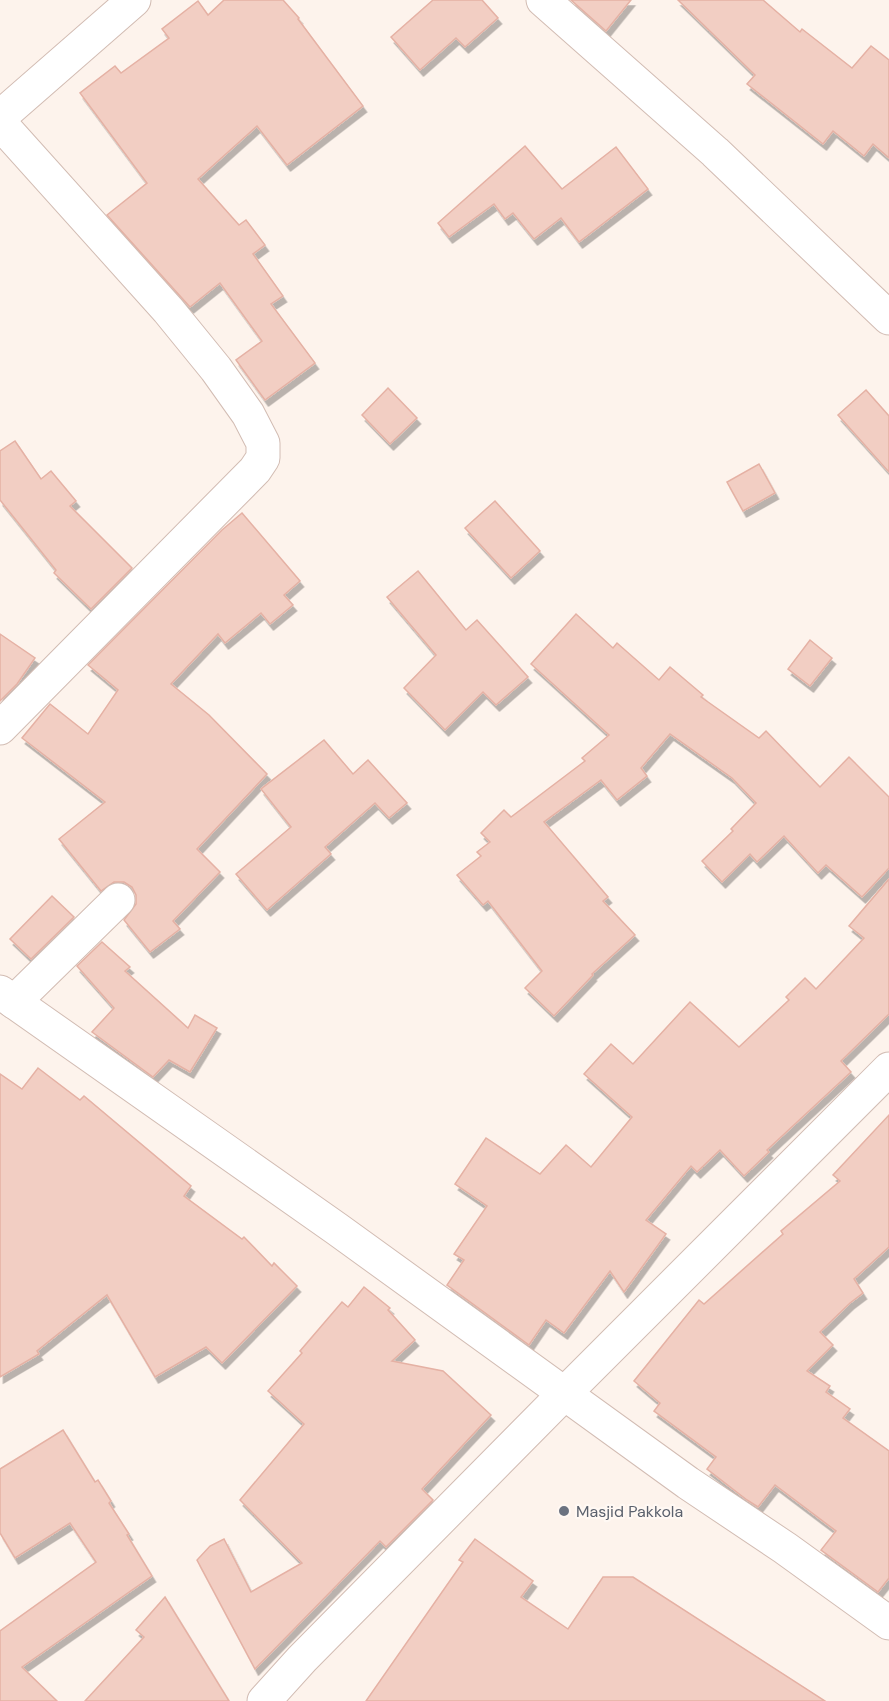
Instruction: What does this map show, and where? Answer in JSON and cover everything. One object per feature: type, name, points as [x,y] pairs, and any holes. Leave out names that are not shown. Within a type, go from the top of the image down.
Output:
[{"type":"street","points":[[0,117],[134,0]]},
{"type":"street","points":[[543,0],[715,152],[889,318]]},
{"type":"street","points":[[0,123],[168,310],[216,369],[248,414],[263,443],[264,450],[263,458],[255,470],[0,728]]},
{"type":"street","points":[[118,900],[7,997],[337,1229],[688,1483],[889,1623]]},
{"type":"street","points":[[264,1701],[302,1659],[564,1394],[889,1069]]},
{"type":"building","points":[[224,0],[283,0],[299,18],[363,106],[287,165],[257,126],[198,179],[239,225],[246,220],[265,245],[253,254],[283,296],[271,304],[315,363],[265,400],[236,360],[262,341],[220,283],[190,307],[107,215],[147,183],[80,93],[115,66],[121,73],[169,38],[162,29],[198,1],[208,15]]},
{"type":"building","points":[[433,0],[482,0],[498,18],[465,47],[456,38],[420,70],[391,37]]},
{"type":"building","points":[[571,0],[631,0],[606,31]]},
{"type":"building","points":[[678,0],[763,0],[800,32],[802,29],[852,68],[871,46],[889,60],[889,158],[873,144],[864,156],[833,131],[823,144],[747,84],[755,75]]},
{"type":"building","points":[[525,146],[562,189],[616,147],[648,189],[579,242],[561,218],[534,239],[513,213],[505,219],[494,204],[449,237],[438,223]]},
{"type":"building","points":[[388,388],[417,418],[390,444],[362,415]]},
{"type":"building","points":[[866,390],[889,416],[889,472],[838,415]]},
{"type":"building","points":[[15,441],[41,479],[51,471],[76,501],[70,506],[132,568],[91,609],[54,573],[56,570],[0,500],[0,451]]},
{"type":"building","points":[[759,464],[775,493],[743,511],[727,482]]},
{"type":"building","points":[[495,501],[540,551],[511,578],[465,528]]},
{"type":"building","points":[[242,513],[300,581],[284,595],[293,605],[270,624],[261,613],[225,643],[218,634],[171,684],[209,715],[267,774],[197,849],[220,872],[173,921],[180,929],[150,952],[124,920],[136,904],[136,895],[132,887],[124,882],[114,882],[101,891],[59,839],[105,802],[22,738],[50,704],[88,734],[118,690],[88,665],[222,530]]},
{"type":"building","points":[[418,571],[466,630],[477,620],[528,677],[496,705],[483,692],[445,730],[404,688],[436,655],[387,597]]},
{"type":"building","points":[[576,614],[613,648],[617,643],[659,680],[670,667],[703,695],[701,697],[759,738],[766,731],[820,787],[849,757],[889,797],[889,868],[862,897],[826,865],[818,873],[784,836],[757,862],[750,854],[722,882],[702,861],[733,831],[731,829],[756,803],[732,778],[670,734],[641,768],[647,776],[617,800],[601,780],[544,822],[608,897],[603,901],[635,935],[592,974],[554,1016],[525,988],[542,971],[488,901],[483,905],[457,875],[481,856],[477,852],[490,842],[481,833],[504,810],[511,817],[585,761],[582,758],[609,735],[531,664]]},
{"type":"building","points":[[0,634],[35,658],[17,684],[0,701]]},
{"type":"building","points":[[810,640],[832,658],[810,686],[788,669]]},
{"type":"building","points":[[324,740],[353,774],[368,760],[407,803],[389,818],[375,803],[325,847],[331,854],[267,910],[236,874],[291,827],[261,789]]},
{"type":"building","points":[[889,879],[889,1014],[841,1061],[851,1072],[767,1150],[769,1152],[744,1176],[720,1150],[697,1172],[691,1166],[646,1220],[666,1234],[624,1292],[610,1271],[564,1333],[546,1320],[529,1345],[447,1285],[464,1260],[454,1254],[487,1206],[455,1184],[486,1138],[540,1174],[566,1145],[591,1167],[632,1117],[584,1074],[611,1044],[633,1064],[690,1002],[739,1047],[789,1000],[786,997],[805,978],[816,989],[864,938],[849,926]]},
{"type":"building","points":[[52,896],[74,917],[31,959],[10,939]]},
{"type":"building","points":[[102,942],[130,967],[125,971],[188,1028],[195,1015],[217,1028],[190,1072],[169,1060],[153,1077],[92,1032],[114,1008],[77,966]]},
{"type":"building","points":[[38,1068],[80,1100],[84,1096],[191,1186],[184,1196],[242,1239],[244,1237],[272,1266],[274,1263],[297,1286],[222,1363],[206,1347],[155,1377],[107,1295],[37,1351],[39,1354],[0,1377],[0,1074],[22,1089]]},
{"type":"building","points":[[889,1115],[889,1247],[854,1279],[863,1293],[820,1332],[833,1345],[807,1371],[830,1386],[826,1392],[850,1409],[843,1418],[889,1451],[889,1578],[878,1592],[821,1550],[836,1531],[775,1485],[758,1507],[707,1469],[716,1457],[654,1411],[660,1403],[634,1381],[699,1300],[704,1304],[783,1234],[781,1231],[840,1181],[833,1175]]},
{"type":"building","points":[[364,1287],[390,1308],[388,1310],[415,1340],[392,1361],[443,1371],[491,1415],[422,1489],[433,1500],[386,1547],[380,1541],[255,1669],[197,1560],[210,1546],[224,1539],[251,1592],[302,1563],[240,1500],[304,1424],[268,1391],[302,1353],[300,1351],[342,1302],[348,1307]]},
{"type":"building","points":[[63,1430],[95,1482],[98,1480],[111,1501],[109,1503],[152,1576],[22,1667],[57,1701],[0,1701],[0,1631],[96,1562],[70,1523],[15,1558],[0,1533],[0,1469]]},
{"type":"building","points":[[475,1539],[533,1581],[521,1597],[568,1629],[603,1577],[633,1577],[825,1701],[366,1701],[463,1562],[459,1560]]},
{"type":"building","points":[[165,1597],[229,1701],[85,1701],[144,1637],[136,1630]]},
{"type":"place","name":"Masjid Pakkola","points":[[564,1511]]}]
